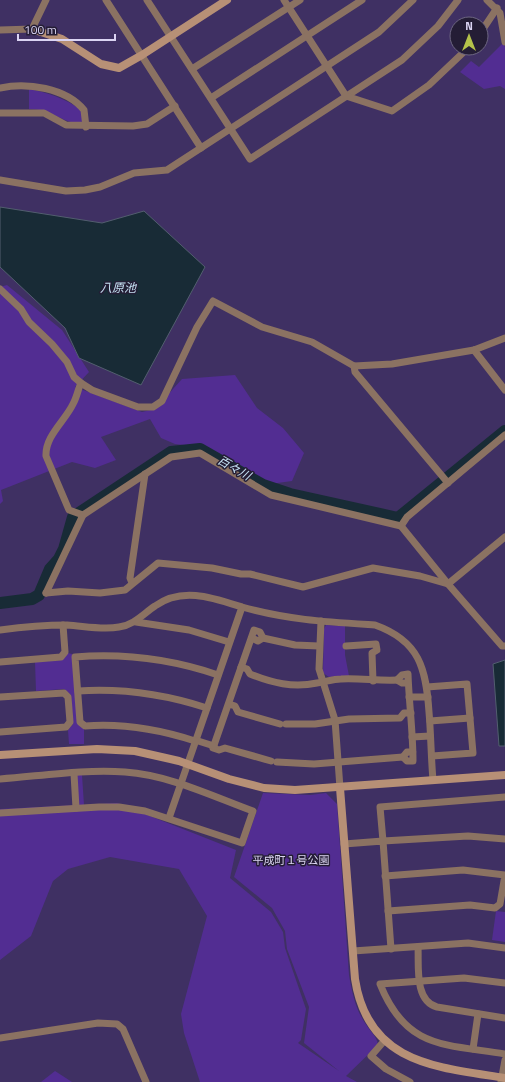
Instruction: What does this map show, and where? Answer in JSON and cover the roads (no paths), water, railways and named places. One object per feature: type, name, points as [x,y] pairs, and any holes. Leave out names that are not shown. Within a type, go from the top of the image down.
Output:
[{"type":"street","points":[[32,29],[46,0]]},
{"type":"street","points":[[106,0],[201,148]]},
{"type":"street","points":[[0,30],[32,29],[62,39],[102,64],[119,68],[142,55],[227,0]]},
{"type":"street","points":[[284,0],[346,96],[392,111],[429,85],[460,56]]},
{"type":"street","points":[[192,69],[300,0]]},
{"type":"street","points":[[211,98],[362,0]]},
{"type":"street","points":[[0,180],[66,190],[85,190],[100,187],[134,173],[167,170],[379,32],[413,0]]},
{"type":"street","points":[[149,1],[250,159],[409,55],[438,26],[458,0]]},
{"type":"street","points":[[487,0],[497,8],[500,13],[505,42]]},
{"type":"street","points":[[489,20],[497,8]]},
{"type":"street","points":[[0,88],[29,86],[46,89],[72,100],[84,110],[86,127]]},
{"type":"street","points":[[0,113],[44,113],[66,125],[86,127],[138,126],[147,124],[175,106]]},
{"type":"street","points":[[0,289],[21,308],[29,322],[52,344],[67,362],[74,378],[92,390],[138,407],[153,407],[162,401],[197,327],[212,301],[262,327],[312,342],[354,366],[392,364],[474,350],[505,338]]},
{"type":"street","points":[[474,350],[505,390]]},
{"type":"street","points":[[354,366],[355,372],[448,483]]},
{"type":"street","points":[[81,383],[73,404],[58,425],[46,450],[46,456],[69,510],[83,515]]},
{"type":"street","points":[[401,526],[407,518],[505,434]]},
{"type":"street","points":[[448,584],[420,576],[373,568],[302,586],[250,574],[241,574],[212,568],[158,563],[125,590],[100,593],[68,591],[46,594],[83,515],[171,457],[200,453],[271,495],[401,526],[448,584],[502,646],[505,646]]},
{"type":"street","points":[[132,583],[130,578],[145,474]]},
{"type":"street","points":[[448,584],[505,538]]},
{"type":"street","points":[[136,622],[160,602],[184,595],[204,595],[278,617],[375,625],[386,629],[402,639],[413,651],[424,670],[430,721],[433,780]]},
{"type":"street","points":[[169,818],[242,607]]},
{"type":"street","points":[[321,621],[319,646],[320,669],[335,720],[356,989],[361,1004],[375,1028],[385,1040],[407,1056],[425,1064],[503,1079],[505,1060]]},
{"type":"street","points":[[0,630],[39,625],[114,628],[136,622],[178,628],[229,642]]},
{"type":"street","points":[[0,662],[61,658],[65,652],[63,625]]},
{"type":"street","points":[[241,667],[247,669],[250,674],[277,684],[289,685],[324,682],[341,678],[373,681],[398,680],[402,683],[408,683],[413,761],[408,761],[403,757],[302,764],[274,762],[225,748],[219,750],[213,748],[238,675],[241,667],[252,638],[254,630],[260,632],[263,638],[295,645],[319,646]]},
{"type":"street","points":[[346,646],[376,644],[377,650],[372,653],[373,681]]},
{"type":"street","points":[[214,743],[136,726],[85,726],[80,722],[75,657],[126,655],[150,658],[184,665],[218,675]]},
{"type":"street","points":[[238,675],[245,677],[250,674]]},
{"type":"street","points":[[427,687],[467,684],[473,753],[432,756]]},
{"type":"street","points":[[78,691],[119,690],[150,693],[177,698],[207,708]]},
{"type":"street","points":[[0,698],[64,693],[68,697],[70,722],[66,727],[0,732]]},
{"type":"street","points":[[409,697],[428,697]]},
{"type":"street","points":[[229,704],[235,706],[238,712]]},
{"type":"street","points":[[226,711],[233,714],[238,712],[283,724],[315,724],[329,723],[335,720],[400,718],[405,722],[411,722]]},
{"type":"street","points":[[400,718],[404,713],[411,713]]},
{"type":"street","points":[[430,721],[470,718]]},
{"type":"street","points":[[412,737],[430,736]]},
{"type":"street","points":[[0,756],[118,749],[150,753],[229,779],[264,788],[295,790],[340,788],[505,775]]},
{"type":"street","points":[[0,779],[125,772],[162,779],[253,811],[242,843],[146,811],[119,807],[0,813]]},
{"type":"street","points":[[74,774],[76,808]]},
{"type":"street","points":[[391,949],[380,806],[505,798]]},
{"type":"street","points":[[344,844],[468,836],[505,840]]},
{"type":"street","points":[[385,876],[463,870],[505,875],[500,904],[495,908],[470,906],[388,910]]},
{"type":"street","points":[[353,951],[468,943],[505,948]]},
{"type":"street","points":[[418,947],[421,993],[430,1004],[505,1018]]},
{"type":"street","points":[[505,983],[475,978],[380,984],[391,1009],[408,1029],[434,1042],[505,1054]]},
{"type":"street","points":[[473,1048],[478,1014]]},
{"type":"street","points":[[0,1038],[98,1023],[117,1024],[122,1029],[146,1082]]},
{"type":"street","points":[[385,1040],[371,1056],[392,1073],[410,1082]]},
{"type":"water","name":"八原池","points":[[0,207],[102,223],[144,211],[205,267],[141,385],[79,358],[65,328],[0,267]]},
{"type":"water","points":[[505,660],[505,746],[499,746],[493,664]]},
{"type":"waterway","name":"百々川","points":[[0,603],[32,599],[39,595],[50,569],[59,559],[64,549],[73,517],[171,452],[200,449],[263,485],[290,494],[398,518],[505,431]]},
{"type":"park label","name":"平成町１号公園","points":[[291,860]]}]
